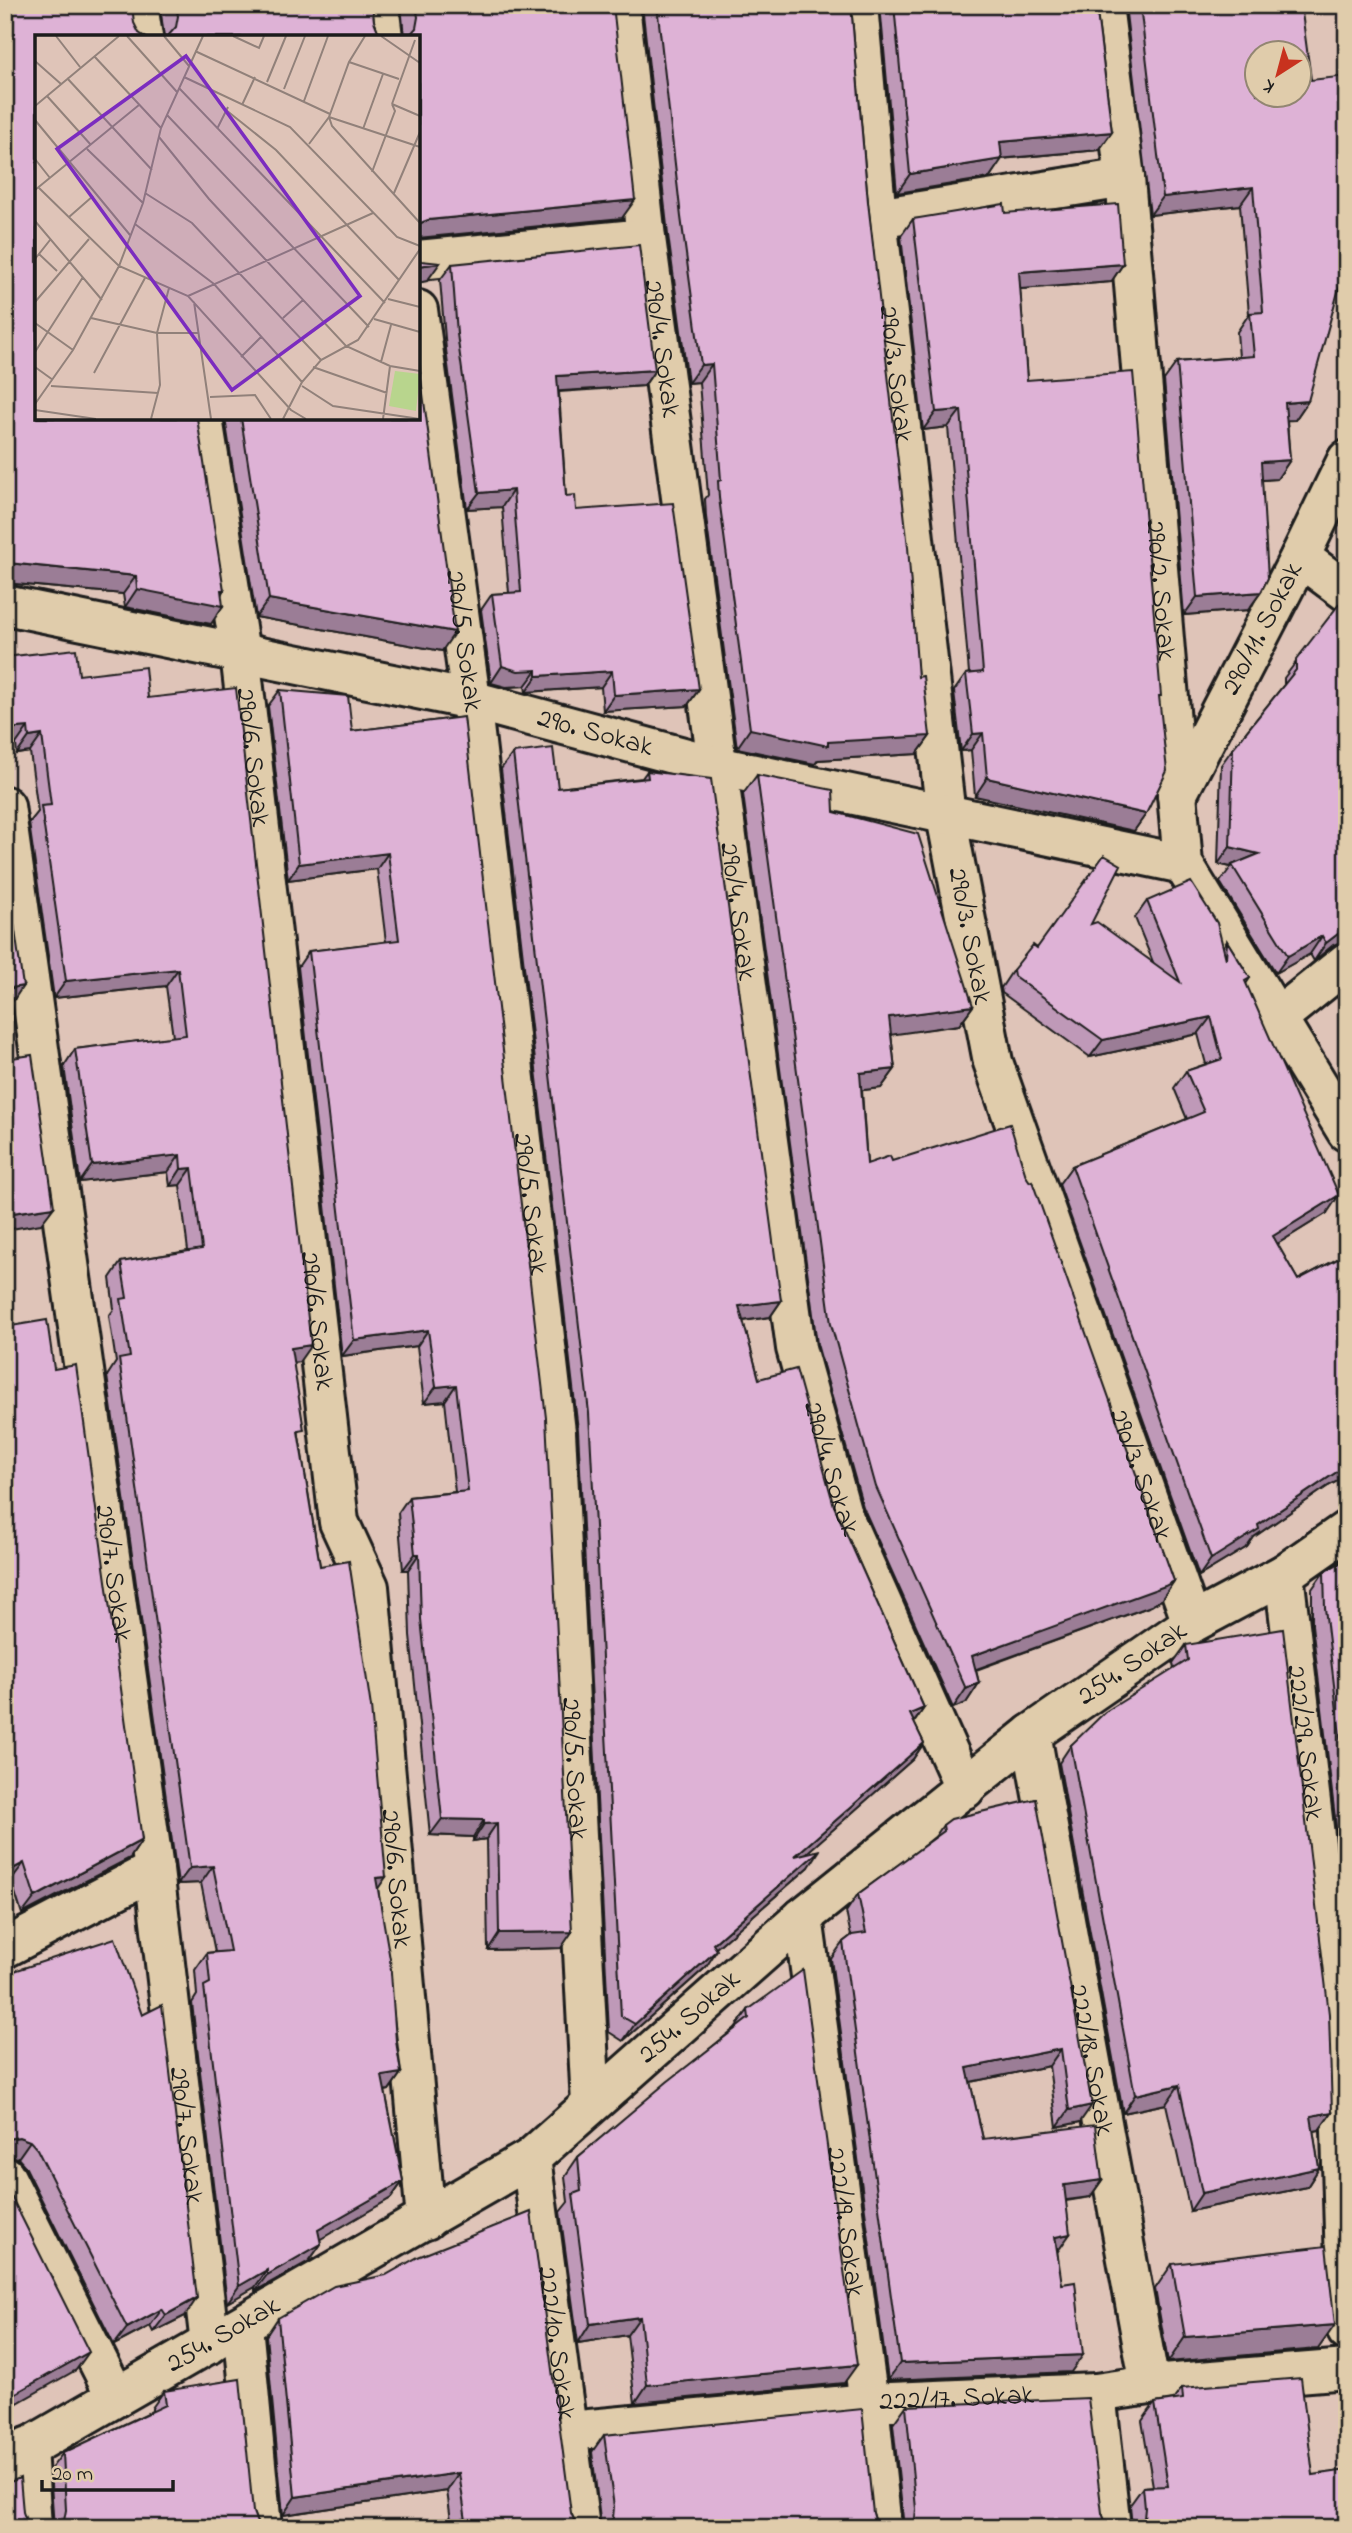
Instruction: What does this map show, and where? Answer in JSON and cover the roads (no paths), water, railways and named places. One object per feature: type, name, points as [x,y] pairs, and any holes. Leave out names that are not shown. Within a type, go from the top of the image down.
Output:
[{"type":"street","points":[[138,5],[142,35]]},
{"type":"street","points":[[379,5],[383,35]]},
{"type":"street","name":"290/4. Sokak","points":[[620,5],[646,238],[796,1348],[842,1514],[965,1789]]},
{"type":"street","name":"290/3. Sokak","points":[[859,5],[877,218],[946,816],[993,1062],[1192,1623]]},
{"type":"street","name":"290/2. Sokak","points":[[1103,5],[1125,178],[1183,864],[1347,1132]]},
{"type":"street","points":[[877,218],[1125,178]]},
{"type":"street","points":[[420,260],[646,238]]},
{"type":"street","name":"290/5. Sokak","points":[[420,325],[471,700],[556,1432],[591,2105]]},
{"type":"street","name":"290/6. Sokak","points":[[203,420],[240,653],[339,1522],[369,1587],[426,2220]]},
{"type":"street","name":"290/11. Sokak","points":[[1177,795],[1347,460]]},
{"type":"street","points":[[1300,557],[1347,593]]},
{"type":"street","name":"290. Sokak","points":[[5,605],[471,700],[717,766],[1183,864]]},
{"type":"street","name":"290/7. Sokak","points":[[5,806],[153,1870],[210,2344]]},
{"type":"street","points":[[1276,1019],[1347,962]]},
{"type":"street","name":"254. Sokak","points":[[16,2454],[531,2158],[803,1917],[1031,1734],[1192,1623],[1284,1574],[1347,1530]]},
{"type":"street","name":"222/29. Sokak","points":[[1284,1574],[1342,2029],[1347,2331]]},
{"type":"street","name":"222/18. Sokak","points":[[1031,1734],[1150,2385]]},
{"type":"street","points":[[5,1948],[153,1870]]},
{"type":"street","name":"222/19. Sokak","points":[[803,1917],[869,2403],[882,2528]]},
{"type":"street","name":"222/10. Sokak","points":[[531,2158],[580,2528]]},
{"type":"street","points":[[5,2176],[116,2397]]},
{"type":"street","points":[[243,2325],[262,2528]]},
{"type":"street","name":"222/17. Sokak","points":[[568,2431],[869,2403],[1096,2393],[1150,2385],[1347,2369]]},
{"type":"street","points":[[1096,2393],[1111,2528]]},
{"type":"street","points":[[16,2454],[32,2528]]}]
